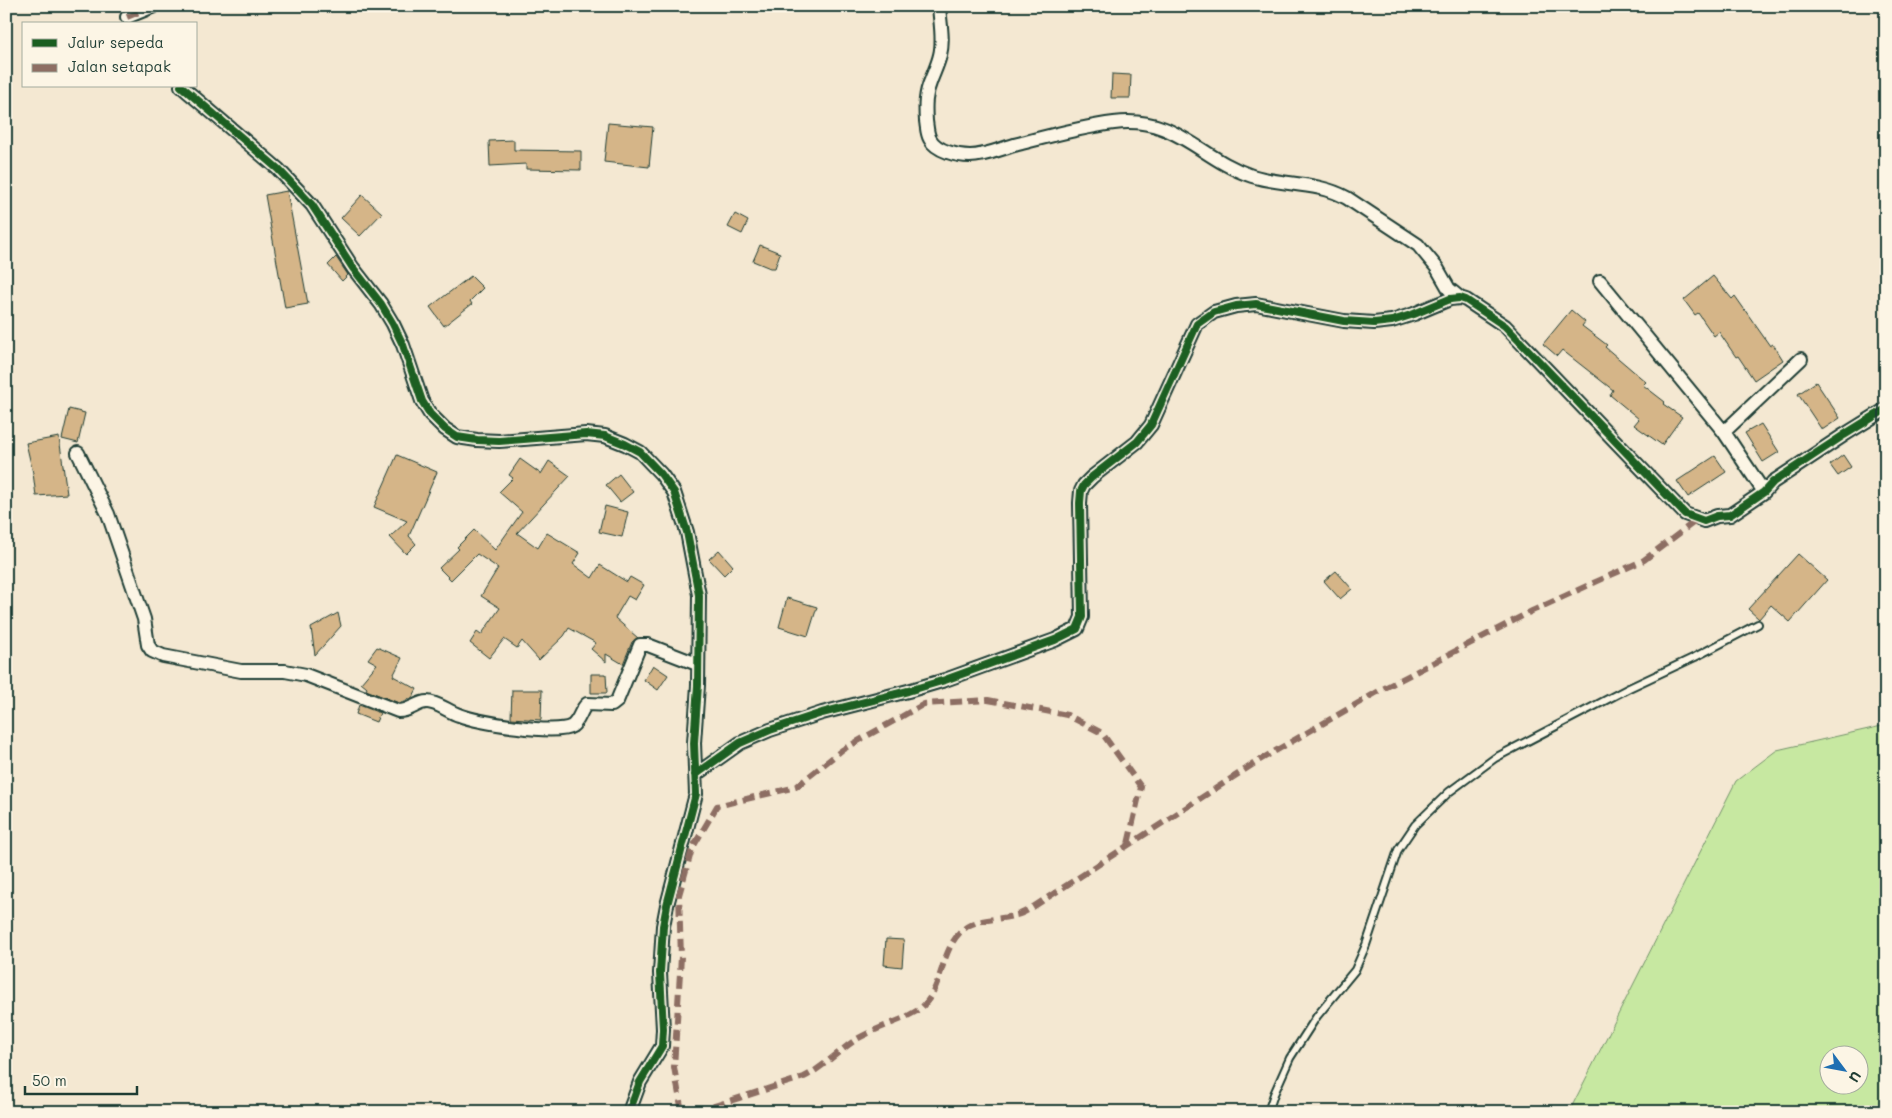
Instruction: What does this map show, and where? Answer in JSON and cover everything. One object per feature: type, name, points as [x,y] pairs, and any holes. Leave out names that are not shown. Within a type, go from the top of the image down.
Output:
[{"type":"street","points":[[127,16],[154,6]]},
{"type":"street","points":[[939,6],[941,54],[928,89],[925,109],[929,138],[934,145],[958,155],[970,156],[985,154],[1063,133],[1115,123],[1136,122],[1163,128],[1195,144],[1232,167],[1253,176],[1319,187],[1342,196],[1418,245],[1434,263],[1449,289],[1505,326],[1685,514],[1704,520],[1730,515],[1764,492],[1773,482],[1886,409]]},
{"type":"street","points":[[183,88],[240,136],[304,195],[393,324],[403,345],[422,401],[430,414],[445,429],[458,437],[499,441],[595,434],[615,440],[634,449],[661,474],[674,492],[694,559],[700,607],[694,742],[696,794],[667,905],[660,948],[662,1046],[640,1082],[629,1112]]},
{"type":"street","points":[[1600,281],[1724,432],[1764,492]]},
{"type":"street","points":[[695,775],[740,743],[770,730],[822,713],[945,680],[1055,640],[1077,628],[1082,617],[1081,491],[1092,477],[1144,435],[1156,415],[1197,324],[1207,316],[1236,306],[1256,304],[1344,321],[1374,323],[1392,321],[1450,299],[1460,298]]},
{"type":"street","points":[[1724,432],[1801,359]]},
{"type":"street","points":[[78,453],[108,514],[144,619],[148,645],[152,651],[162,656],[241,671],[285,671],[306,675],[398,711],[407,712],[424,702],[429,702],[473,720],[512,726],[554,728],[570,727],[575,723],[587,704],[612,705],[617,701],[640,646],[648,645],[697,664]]},
{"type":"lane","points":[[1268,1112],[1290,1058],[1316,1016],[1355,970],[1366,945],[1398,850],[1415,825],[1449,792],[1495,758],[1629,688],[1695,657],[1758,624]]},
{"type":"green space","points":[[1886,725],[1886,1112],[1569,1112],[1736,781],[1777,750]]},
{"type":"building","points":[[1112,74],[1131,75],[1130,98],[1111,98]]},
{"type":"building","points":[[608,123],[653,127],[649,167],[604,162]]},
{"type":"building","points":[[514,140],[514,150],[581,151],[581,170],[526,169],[526,164],[490,166],[489,141]]},
{"type":"building","points":[[287,191],[308,304],[285,308],[265,195]]},
{"type":"building","points":[[362,195],[382,213],[360,236],[341,218]]},
{"type":"building","points":[[735,214],[748,221],[742,234],[728,227]]},
{"type":"building","points":[[760,245],[780,253],[775,268],[770,268],[753,261]]},
{"type":"building","points":[[336,257],[348,275],[342,281],[328,265]]},
{"type":"building","points":[[471,276],[483,288],[470,301],[472,304],[444,326],[430,307]]},
{"type":"building","points":[[1713,276],[1732,299],[1735,296],[1770,346],[1773,344],[1783,360],[1754,380],[1719,332],[1714,336],[1698,313],[1695,315],[1684,300]]},
{"type":"building","points":[[1571,310],[1585,322],[1582,326],[1607,345],[1605,347],[1646,382],[1643,385],[1665,402],[1663,404],[1682,417],[1662,445],[1634,425],[1639,419],[1610,395],[1613,390],[1562,350],[1557,356],[1543,344]]},
{"type":"building","points":[[1816,382],[1840,418],[1822,430],[1798,394]]},
{"type":"building","points":[[69,409],[85,413],[78,443],[62,439]]},
{"type":"building","points":[[1761,424],[1779,452],[1763,462],[1745,433]]},
{"type":"building","points":[[59,437],[67,494],[36,496],[26,443]]},
{"type":"building","points":[[397,455],[437,472],[409,536],[416,544],[406,554],[390,537],[407,521],[374,507]]},
{"type":"building","points":[[1843,455],[1851,467],[1838,476],[1830,465]]},
{"type":"building","points":[[1715,456],[1726,472],[1688,497],[1677,481]]},
{"type":"building","points":[[520,459],[541,474],[549,461],[570,476],[517,533],[538,548],[547,533],[580,553],[573,564],[592,578],[600,565],[627,582],[630,577],[644,585],[635,600],[628,596],[615,618],[638,638],[632,642],[623,664],[606,654],[606,662],[591,649],[596,643],[569,628],[564,636],[539,660],[522,641],[517,648],[504,639],[489,658],[470,643],[477,632],[481,635],[500,608],[481,596],[498,568],[477,554],[451,580],[439,568],[459,549],[457,547],[474,530],[495,550],[522,512],[499,492],[513,478],[509,475]]},
{"type":"building","points":[[619,474],[633,492],[620,502],[606,485]]},
{"type":"building","points":[[605,506],[628,512],[622,537],[599,532]]},
{"type":"building","points":[[719,550],[733,566],[724,575],[709,559]]},
{"type":"building","points":[[1798,554],[1827,580],[1790,622],[1771,605],[1759,619],[1748,609]]},
{"type":"building","points":[[1336,571],[1352,589],[1340,599],[1324,581]]},
{"type":"building","points":[[787,598],[817,607],[808,636],[779,627]]},
{"type":"building","points":[[338,613],[341,626],[315,655],[311,628]]},
{"type":"building","points":[[377,647],[402,658],[393,676],[417,689],[412,698],[399,703],[366,690],[367,688],[361,683],[377,664],[368,659]]},
{"type":"building","points":[[653,665],[668,675],[658,690],[644,680]]},
{"type":"building","points":[[591,674],[606,674],[607,693],[591,693]]},
{"type":"building","points":[[512,690],[542,690],[541,720],[511,718]]},
{"type":"building","points":[[359,705],[380,713],[376,722],[356,714]]},
{"type":"building","points":[[886,939],[904,940],[902,967],[884,965]]},
{"type":"marked path","points":[[127,17],[154,6]]},
{"type":"marked path","points":[[696,1112],[804,1077],[818,1069],[857,1039],[917,1011],[931,996],[952,943],[968,926],[973,923],[1004,918],[1027,911],[1258,761],[1379,691],[1532,611],[1644,560],[1698,519]]},
{"type":"marked path","points":[[682,1112],[674,1067],[681,957],[679,895],[692,849],[717,806],[796,787],[842,750],[924,704],[988,700],[1067,715],[1102,733],[1141,787],[1128,844]]},
{"type":"cycle path","points":[[183,88],[278,169],[312,205],[353,268],[381,304],[393,324],[403,345],[422,401],[430,414],[445,429],[457,437],[499,441],[586,434],[605,436],[640,452],[661,474],[674,492],[687,532],[699,595],[698,685],[694,743],[696,794],[663,926],[660,973],[662,1046],[640,1082],[629,1112]]},
{"type":"cycle path","points":[[695,775],[740,743],[770,730],[822,713],[945,680],[1055,640],[1077,629],[1082,617],[1081,491],[1092,477],[1137,442],[1151,425],[1197,324],[1214,312],[1236,306],[1256,304],[1344,321],[1374,323],[1392,321],[1450,299],[1460,298],[1466,300],[1505,326],[1685,514],[1704,521],[1717,516],[1730,515],[1764,492],[1773,482],[1886,409]]}]
